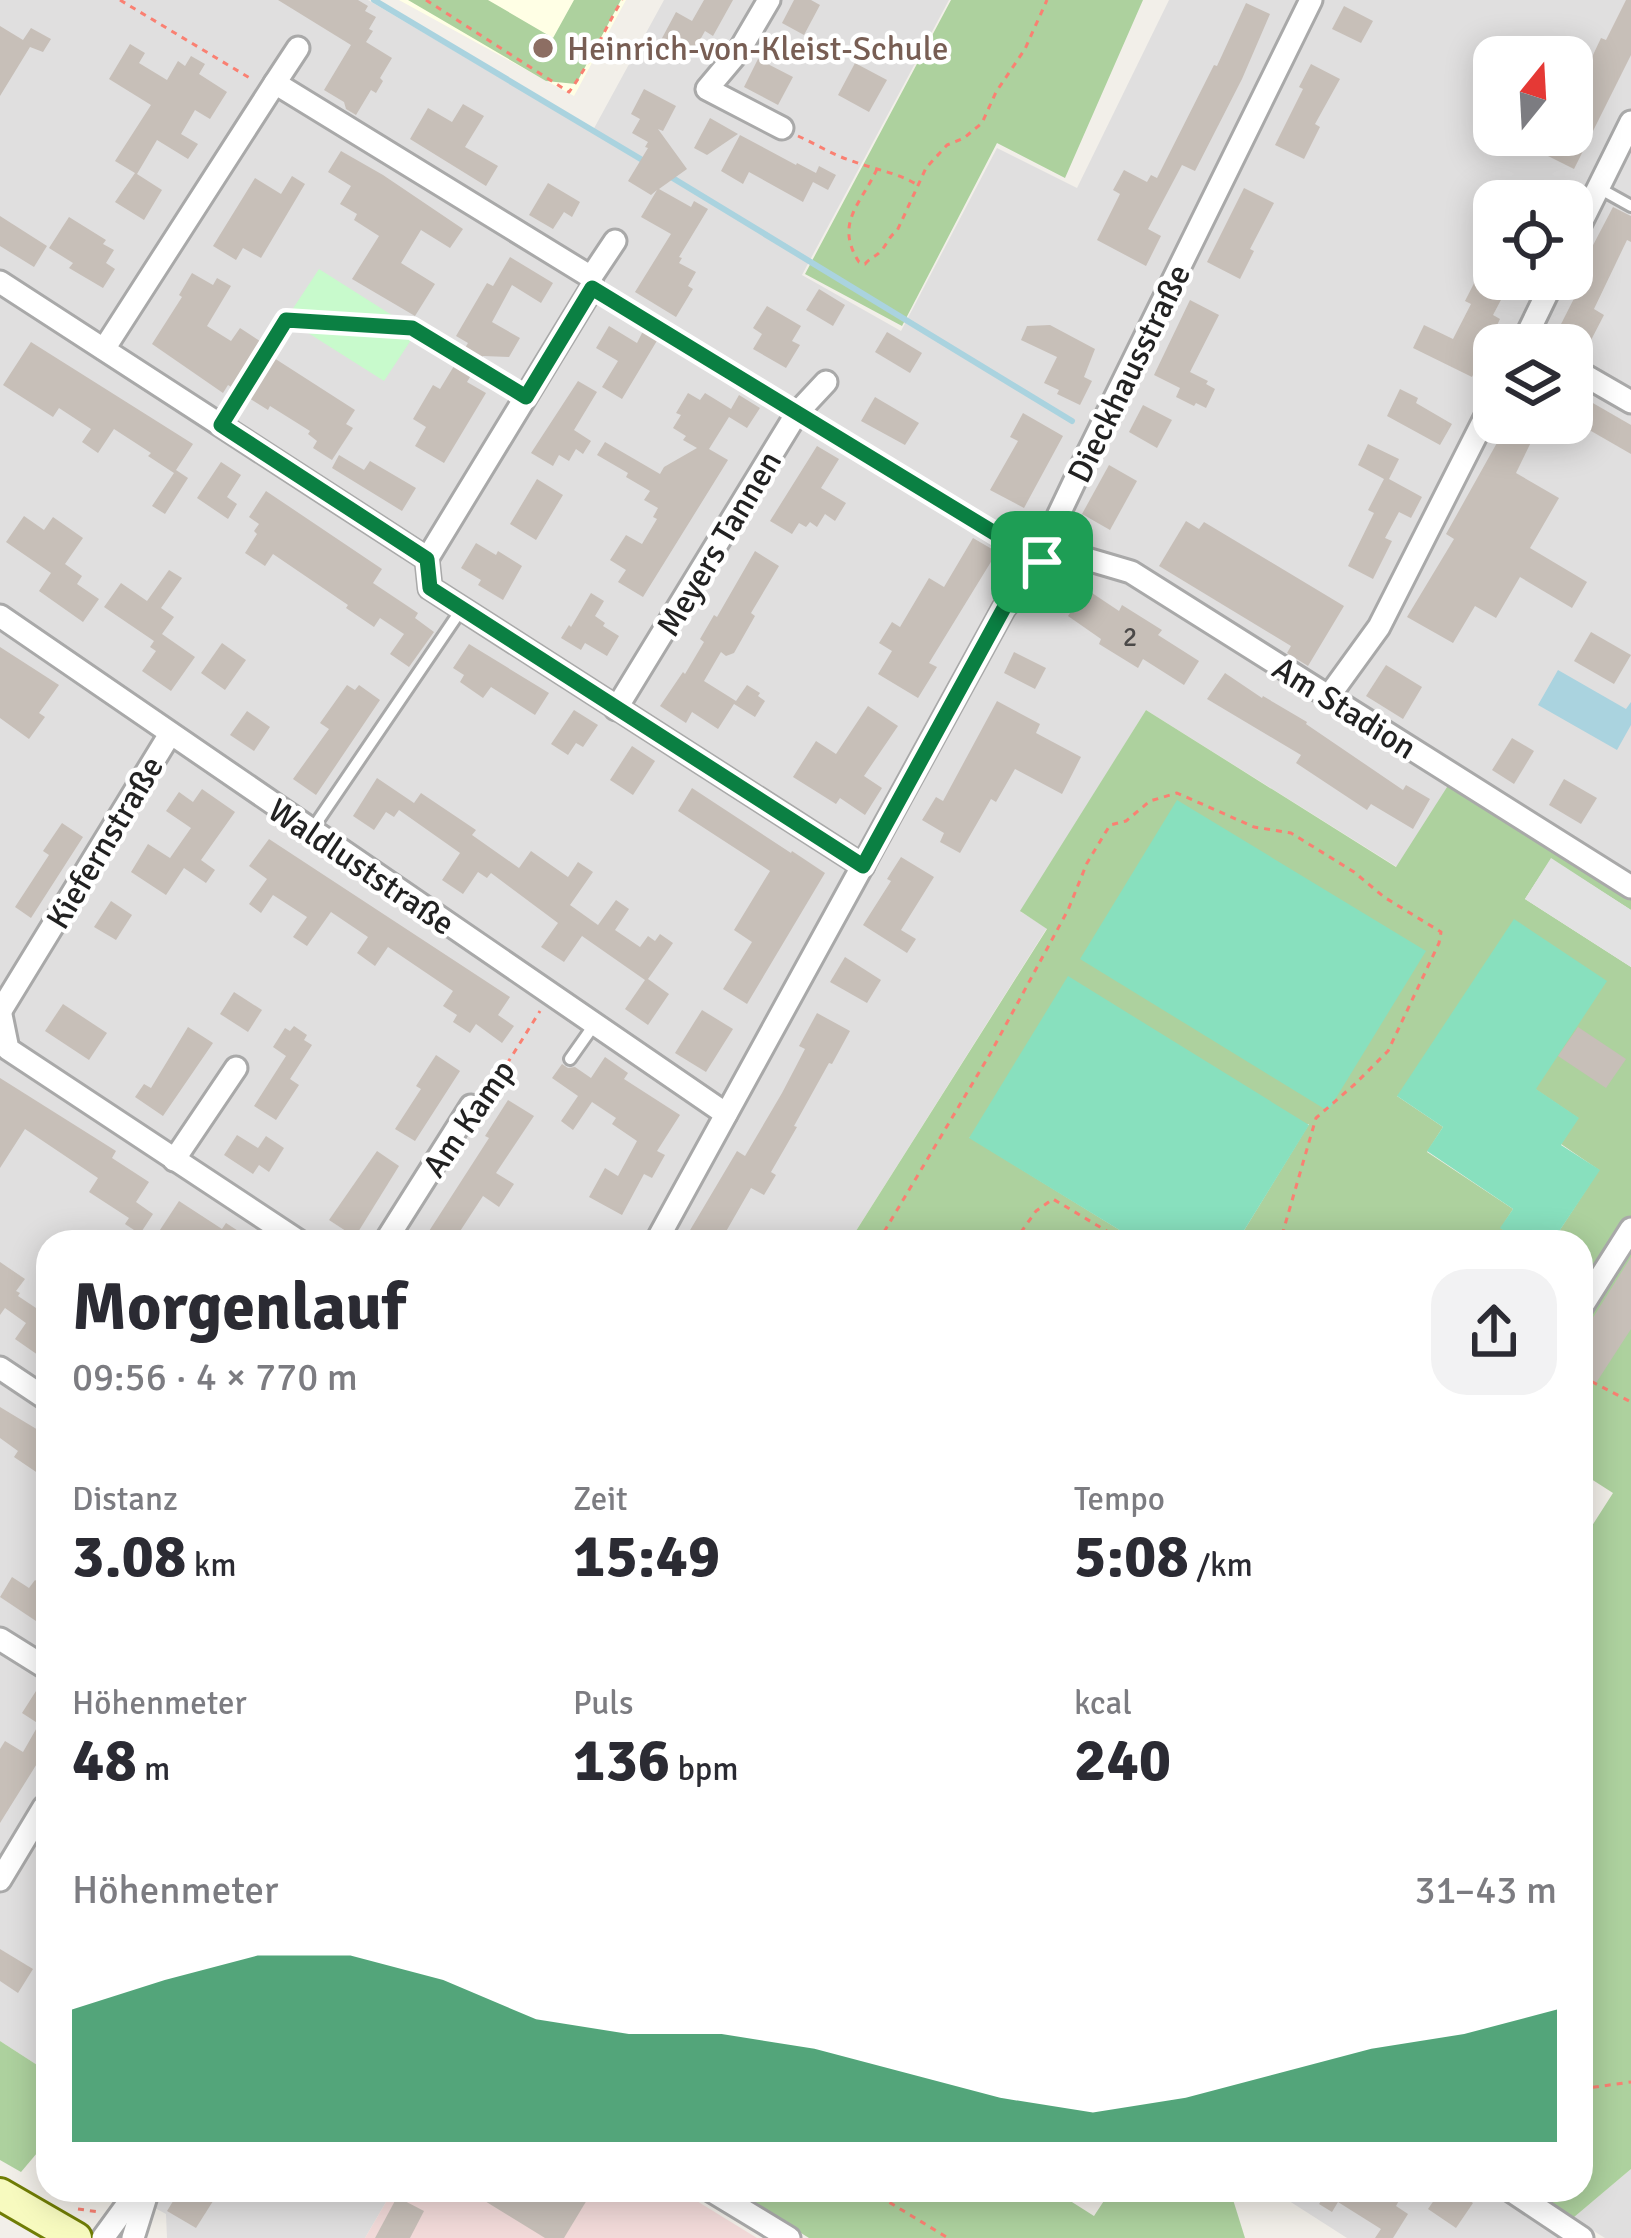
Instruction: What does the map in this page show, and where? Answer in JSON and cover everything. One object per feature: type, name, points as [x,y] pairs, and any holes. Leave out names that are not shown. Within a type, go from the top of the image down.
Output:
[{"type":"main road","points":[[0,2194],[76,2238]]},
{"type":"street","points":[[769,0],[739,51],[707,88],[782,128]]},
{"type":"street","name":"Dieckhausstraße","points":[[663,1230],[1004,608],[1046,554],[1078,474],[1311,0]]},
{"type":"street","points":[[104,349],[298,48]]},
{"type":"street","points":[[272,86],[592,283]]},
{"type":"street","points":[[1593,196],[1631,122]]},
{"type":"street","points":[[615,241],[427,559],[430,588],[863,866]]},
{"type":"street","points":[[0,282],[427,559]]},
{"type":"street","points":[[1593,380],[1631,402]]},
{"type":"street","name":"Meyers Tannen","points":[[616,709],[796,413],[826,382]]},
{"type":"street","points":[[1329,696],[1379,627],[1473,441]]},
{"type":"street","name":"Am Stadion","points":[[1046,554],[1063,552],[1131,572],[1631,887]]},
{"type":"street","name":"Waldluststraße","points":[[0,616],[726,1114]]},
{"type":"street","name":"Kiefernstraße","points":[[0,1010],[170,734]]},
{"type":"street","points":[[0,1010],[8,1048],[282,1230]]},
{"type":"street","points":[[174,1160],[236,1068]]},
{"type":"street","name":"Am Kamp","points":[[393,1230],[471,1106]]},
{"type":"street","points":[[1593,1289],[1631,1229]]},
{"type":"street","points":[[0,1368],[36,1392]]},
{"type":"street","points":[[0,1639],[36,1662]]},
{"type":"street","points":[[0,1880],[36,1824]]},
{"type":"street","points":[[109,2228],[129,2202]]},
{"type":"street","points":[[133,2238],[144,2202]]},
{"type":"street","points":[[729,2202],[785,2237]]},
{"type":"street","points":[[1528,2202],[1582,2238]]},
{"type":"lane","points":[[1597,188],[1631,206]]},
{"type":"lane","points":[[311,831],[462,609]]},
{"type":"lane","points":[[570,1059],[594,1025]]},
{"type":"path","points":[[120,0],[272,86]]},
{"type":"path","points":[[426,0],[569,92],[592,60],[622,0]]},
{"type":"path","points":[[877,169],[852,212],[848,235],[851,250],[865,264],[897,231],[926,168],[947,145],[982,123],[996,92],[1025,50],[1047,0]]},
{"type":"path","points":[[782,128],[852,162],[900,175],[917,185]]},
{"type":"path","points":[[592,283],[796,413],[1046,554]]},
{"type":"path","points":[[221,425],[286,320],[412,328],[526,397]]},
{"type":"path","points":[[885,1230],[1000,1036],[1110,825],[1126,821],[1150,801],[1177,793],[1254,826],[1291,832],[1441,932],[1388,1051],[1316,1118],[1283,1230]]},
{"type":"path","name":"Am Kamp","points":[[471,1106],[495,1083],[550,994]]},
{"type":"path","points":[[1023,1230],[1036,1211],[1054,1199],[1105,1230]]},
{"type":"path","points":[[1593,1382],[1631,1402]]},
{"type":"path","points":[[1593,2087],[1631,2082]]},
{"type":"path","points":[[889,2202],[948,2238]]},
{"type":"path","points":[[65,2204],[109,2228]]},
{"type":"shaded area","points":[[0,0],[368,0],[592,132],[664,0],[949,0],[802,275],[901,331],[997,148],[1077,188],[1169,0],[1631,0],[1631,878],[1397,867],[1146,710],[1021,912],[1047,928],[857,1230],[36,1230],[36,2064],[0,2041]]},
{"type":"shaded area","name":"Heinrich-von-Kleist-Schule","points":[[399,0],[626,0],[574,96]]},
{"type":"shaded area","points":[[1551,858],[1631,910],[1631,967],[1525,899]]},
{"type":"shaded area","points":[[1631,2169],[1631,2238],[1605,2238],[1573,2218]]},
{"type":"shaded area","points":[[144,2202],[386,2202],[365,2238],[167,2238],[166,2214]]},
{"type":"shaded area","points":[[386,2202],[698,2202],[757,2238],[365,2238]]},
{"type":"shaded area","points":[[1291,2202],[1508,2202],[1561,2238],[1347,2238]]},
{"type":"green space","name":"Heinrich-von-Kleist-Schule","points":[[408,0],[488,0],[553,38],[574,0],[621,0],[576,84],[546,81]]},
{"type":"green space","points":[[951,0],[1143,0],[1065,178],[997,143],[902,326],[805,274]]},
{"type":"green space","points":[[319,269],[417,331],[384,381],[286,319]]},
{"type":"green space","points":[[1146,710],[1396,867],[1449,784],[1631,896],[1631,910],[1551,859],[1525,899],[1631,967],[1631,2169],[1593,2201],[1593,1524],[1613,1493],[1593,1480],[1593,1230],[1560,1230],[1599,1170],[1561,1144],[1578,1118],[1535,1089],[1397,1096],[1443,1127],[1427,1152],[1513,1209],[1504,1230],[1244,1230],[1309,1124],[969,1137],[1120,1230],[857,1230],[1047,929],[1020,911]]},
{"type":"green space","points":[[1177,800],[1426,951],[1328,1111],[1080,959]]},
{"type":"green space","points":[[1514,919],[1607,981],[1536,1089],[1579,1118],[1561,1145],[1600,1170],[1560,1230],[1500,1228],[1513,1209],[1427,1151],[1443,1127],[1397,1096]]},
{"type":"green space","points":[[1068,976],[1309,1125],[1244,1230],[1119,1230],[969,1138]]},
{"type":"green space","points":[[0,2041],[36,2064],[36,2154],[21,2172],[0,2160]]},
{"type":"green space","points":[[751,2202],[1072,2202],[1094,2216],[1103,2202],[1234,2202],[1245,2238],[809,2238]]},
{"type":"green space","points":[[1550,2202],[1592,2202],[1573,2218]]},
{"type":"water","points":[[1558,670],[1626,709],[1631,702],[1631,725],[1617,750],[1538,705]]},
{"type":"building","points":[[278,0],[358,0],[376,17],[366,42],[392,58],[376,93],[371,90],[356,115],[324,90],[351,45]]},
{"type":"building","points":[[704,0],[733,0],[713,36],[705,31],[691,56],[661,40],[676,12],[692,21]]},
{"type":"building","points":[[794,0],[820,5],[804,35],[782,23]]},
{"type":"building","points":[[1626,0],[1631,0],[1631,55],[1593,131],[1593,55],[1601,38],[1606,40]]},
{"type":"building","points":[[1246,3],[1270,14],[1195,171],[1182,165],[1148,229],[1161,236],[1146,266],[1097,240],[1120,194],[1113,190],[1124,170],[1147,182],[1151,175],[1157,178]]},
{"type":"building","points":[[1344,6],[1373,21],[1361,43],[1332,29]]},
{"type":"building","points":[[0,26],[23,40],[31,28],[51,39],[43,52],[30,47],[0,96]]},
{"type":"building","points":[[130,44],[145,53],[139,63],[167,80],[178,61],[185,66],[191,56],[205,64],[199,74],[227,92],[210,119],[195,110],[181,134],[198,144],[188,159],[157,140],[137,174],[162,190],[144,220],[115,202],[135,173],[115,161],[151,105],[109,79]]},
{"type":"building","points":[[758,59],[793,77],[778,105],[744,87]]},
{"type":"building","points":[[855,63],[887,80],[869,112],[838,95]]},
{"type":"building","points":[[1311,64],[1340,79],[1315,124],[1320,127],[1304,159],[1275,145]]},
{"type":"building","points":[[644,89],[676,106],[663,131],[658,129],[687,169],[659,189],[691,207],[694,201],[708,209],[679,257],[679,263],[696,272],[688,286],[693,289],[676,317],[635,292],[671,234],[641,217],[657,190],[651,195],[628,181],[648,148],[648,142],[632,133],[640,119],[631,114]]},
{"type":"building","points":[[463,104],[484,116],[465,147],[498,166],[486,186],[410,139],[428,108],[452,122]]},
{"type":"building","points":[[710,118],[738,134],[707,155],[694,148]]},
{"type":"building","points":[[740,135],[796,165],[816,173],[819,166],[836,175],[828,190],[813,182],[803,202],[749,172],[743,184],[721,171]]},
{"type":"building","points":[[341,151],[463,229],[450,248],[421,230],[401,263],[435,284],[415,316],[352,279],[379,236],[340,204],[351,186],[328,172]]},
{"type":"building","points":[[1548,156],[1580,156],[1574,169]]},
{"type":"building","points":[[292,176],[305,184],[261,258],[243,248],[236,260],[213,246],[255,178],[281,194]]},
{"type":"building","points":[[548,183],[580,202],[572,217],[564,212],[553,229],[529,215]]},
{"type":"building","points":[[1244,188],[1274,203],[1240,279],[1207,262]]},
{"type":"building","points":[[1613,207],[1631,216],[1631,242],[1627,240],[1594,309],[1604,315],[1593,336],[1593,324],[1561,324],[1573,300],[1593,300],[1593,245]]},
{"type":"building","points":[[0,216],[47,246],[34,267],[0,246]]},
{"type":"building","points":[[69,217],[114,250],[106,263],[115,269],[103,288],[69,268],[73,263],[49,248]]},
{"type":"building","points":[[510,257],[553,283],[541,303],[512,285],[492,322],[520,338],[509,357],[483,356],[467,382],[486,393],[444,463],[415,446],[426,427],[413,419],[433,385],[440,389],[468,343],[456,336],[487,283],[493,286]]},
{"type":"building","points":[[192,273],[213,285],[217,278],[231,286],[207,326],[231,341],[240,328],[263,343],[260,349],[355,410],[346,424],[353,428],[332,460],[313,448],[317,441],[310,431],[228,385],[223,393],[152,344]]},
{"type":"building","points":[[1473,285],[1473,300],[1501,300],[1493,315],[1500,319],[1498,324],[1473,324],[1472,377],[1413,348],[1424,325],[1453,339],[1471,304],[1465,301]]},
{"type":"building","points":[[819,289],[845,305],[833,326],[806,310]]},
{"type":"building","points":[[1190,300],[1219,315],[1190,372],[1215,389],[1206,408],[1176,397],[1180,388],[1154,375]]},
{"type":"building","points":[[767,306],[801,326],[792,341],[800,345],[786,368],[753,349],[762,334],[753,328]]},
{"type":"building","points":[[1050,325],[1095,349],[1084,377],[1092,381],[1080,405],[1044,383],[1057,357],[1021,340],[1027,326]]},
{"type":"building","points":[[609,326],[637,343],[643,331],[658,339],[622,399],[602,387],[618,361],[596,348]]},
{"type":"building","points":[[887,332],[922,353],[910,373],[875,352]]},
{"type":"building","points":[[31,342],[193,444],[176,470],[188,478],[165,514],[152,506],[174,473],[148,456],[151,453],[114,429],[98,453],[82,442],[91,429],[59,408],[53,417],[3,385]]},
{"type":"building","points":[[578,381],[597,392],[574,430],[591,441],[583,454],[576,449],[569,461],[559,455],[553,466],[531,453]]},
{"type":"building","points":[[1400,389],[1452,424],[1440,445],[1387,416]]},
{"type":"building","points":[[688,393],[700,400],[705,393],[731,409],[739,395],[760,408],[747,428],[729,417],[709,449],[728,460],[643,597],[618,582],[626,570],[610,560],[626,535],[642,544],[658,508],[644,500],[650,491],[597,455],[605,442],[660,474],[697,448],[673,428]]},
{"type":"building","points":[[875,397],[919,423],[905,445],[861,421]]},
{"type":"building","points":[[1593,403],[1631,425],[1631,454],[1593,432]]},
{"type":"building","points":[[1143,405],[1172,420],[1157,448],[1129,432]]},
{"type":"building","points":[[1023,413],[1063,436],[1024,508],[990,490],[1018,441],[1010,437]]},
{"type":"building","points":[[1368,444],[1399,459],[1389,479],[1422,497],[1411,518],[1399,512],[1385,538],[1392,541],[1373,579],[1348,566],[1374,513],[1368,510],[1384,479],[1358,465]]},
{"type":"building","points":[[1496,444],[1530,444],[1516,473],[1559,498],[1530,548],[1587,582],[1572,608],[1520,577],[1496,618],[1475,606],[1453,643],[1407,617],[1454,539],[1446,534]]},
{"type":"building","points":[[817,446],[839,459],[821,488],[846,503],[835,521],[825,514],[817,527],[799,523],[792,534],[770,521]]},
{"type":"building","points":[[339,455],[364,470],[370,461],[416,488],[402,511],[332,468]]},
{"type":"building","points":[[221,462],[241,475],[227,497],[237,504],[228,519],[197,498]]},
{"type":"building","points":[[1109,465],[1137,481],[1110,530],[1082,514]]},
{"type":"building","points":[[537,479],[563,495],[536,540],[510,524]]},
{"type":"building","points":[[266,491],[382,569],[373,583],[418,613],[415,618],[434,632],[409,667],[390,654],[404,634],[380,618],[374,627],[273,554],[265,566],[245,553],[259,524],[249,517]]},
{"type":"building","points":[[24,516],[44,530],[53,517],[83,538],[65,564],[82,576],[77,584],[99,599],[83,622],[39,591],[51,573],[6,542]]},
{"type":"building","points":[[1186,521],[1199,529],[1204,522],[1344,606],[1308,666],[1287,653],[1291,646],[1159,566]]},
{"type":"building","points":[[973,538],[997,552],[929,663],[937,667],[918,698],[878,674],[892,651],[879,643],[892,622],[900,627],[929,578],[944,587]]},
{"type":"building","points":[[476,543],[522,566],[503,600],[461,568]]},
{"type":"building","points":[[755,551],[779,566],[734,653],[726,656],[721,652],[704,681],[736,701],[747,685],[765,701],[755,717],[734,704],[718,729],[692,712],[686,723],[660,706],[685,674],[704,642],[700,639]]},
{"type":"building","points":[[169,570],[182,578],[161,608],[174,617],[162,634],[195,657],[171,691],[142,671],[156,651],[150,647],[154,641],[104,607],[121,583],[147,601]]},
{"type":"building","points":[[1086,589],[1119,611],[1122,605],[1162,630],[1158,635],[1199,661],[1184,685],[1143,659],[1138,668],[1099,644],[1101,639],[1068,616]]},
{"type":"building","points":[[591,593],[604,601],[595,616],[619,636],[607,656],[585,643],[581,650],[561,638]]},
{"type":"building","points":[[1591,632],[1631,655],[1614,684],[1574,661]]},
{"type":"building","points":[[222,643],[246,660],[225,690],[201,673]]},
{"type":"building","points":[[469,644],[549,693],[535,715],[491,687],[483,698],[460,682],[464,675],[453,668]]},
{"type":"building","points":[[0,647],[59,685],[39,713],[45,717],[29,739],[0,718]]},
{"type":"building","points":[[1014,652],[1046,668],[1035,689],[1004,673]]},
{"type":"building","points":[[1386,665],[1422,687],[1403,719],[1366,696]]},
{"type":"building","points":[[1225,673],[1307,722],[1403,790],[1406,785],[1430,799],[1413,829],[1371,804],[1367,810],[1296,763],[1301,755],[1207,699]]},
{"type":"building","points":[[347,685],[355,690],[359,685],[380,700],[316,795],[293,779],[329,729],[320,723]]},
{"type":"building","points":[[997,701],[1040,724],[1036,733],[1081,757],[1062,794],[1015,769],[996,802],[991,799],[960,853],[940,842],[944,833],[922,820],[936,797],[943,801]]},
{"type":"building","points":[[868,706],[898,726],[864,776],[882,788],[865,815],[840,798],[836,804],[793,777],[816,741],[836,754]]},
{"type":"building","points":[[574,710],[598,725],[583,747],[576,743],[568,755],[551,744]]},
{"type":"building","points":[[247,711],[270,727],[254,751],[230,735]]},
{"type":"building","points":[[1512,738],[1534,751],[1514,784],[1492,770]]},
{"type":"building","points":[[632,746],[655,761],[633,795],[610,780]]},
{"type":"building","points":[[377,778],[414,803],[421,793],[476,830],[472,835],[519,868],[531,851],[568,877],[578,862],[593,872],[570,905],[598,925],[616,900],[629,909],[615,930],[640,947],[648,936],[655,941],[660,934],[673,943],[648,979],[669,994],[648,1025],[625,1009],[645,980],[582,936],[564,962],[541,947],[558,923],[491,873],[487,878],[478,872],[463,894],[442,880],[460,853],[399,810],[394,817],[386,812],[374,830],[353,816]]},
{"type":"building","points":[[1564,779],[1597,798],[1581,824],[1549,805]]},
{"type":"building","points":[[692,788],[825,873],[747,1004],[723,989],[752,942],[734,930],[770,871],[678,811]]},
{"type":"building","points":[[202,789],[235,812],[201,860],[215,870],[206,883],[184,868],[166,895],[131,872],[148,844],[170,858],[191,828],[166,811],[179,792],[193,802]]},
{"type":"building","points":[[62,823],[83,837],[31,918],[15,907],[49,855],[43,851]]},
{"type":"building","points":[[269,839],[510,997],[498,1015],[514,1026],[502,1043],[476,1024],[470,1033],[453,1022],[457,1015],[443,1006],[453,991],[388,947],[375,966],[357,953],[368,937],[331,912],[307,946],[293,937],[307,917],[273,895],[261,913],[249,904],[267,879],[249,866]]},
{"type":"building","points":[[901,857],[934,877],[901,930],[916,939],[907,953],[863,925]]},
{"type":"building","points":[[111,901],[132,915],[116,940],[94,927]]},
{"type":"building","points":[[845,957],[881,980],[867,1003],[830,982]]},
{"type":"building","points":[[234,992],[262,1010],[248,1032],[220,1014]]},
{"type":"building","points":[[63,1004],[107,1033],[89,1060],[45,1031]]},
{"type":"building","points":[[702,1010],[733,1029],[706,1072],[675,1053]]},
{"type":"building","points":[[817,1013],[850,1031],[794,1126],[764,1195],[751,1188],[727,1230],[690,1230],[737,1151],[745,1156],[805,1049],[799,1046]]},
{"type":"building","points":[[294,1026],[312,1045],[290,1079],[299,1085],[276,1120],[254,1106],[286,1056],[273,1047],[285,1028],[290,1031]]},
{"type":"building","points":[[188,1027],[213,1043],[163,1116],[135,1097],[144,1084],[151,1088]]},
{"type":"building","points":[[1578,1027],[1626,1059],[1606,1088],[1558,1056]]},
{"type":"building","points":[[436,1055],[460,1071],[415,1141],[395,1129]]},
{"type":"building","points":[[605,1057],[628,1073],[624,1079],[680,1115],[657,1151],[665,1155],[652,1178],[644,1174],[622,1215],[589,1197],[605,1168],[618,1176],[637,1141],[612,1124],[616,1118],[592,1102],[573,1130],[561,1121],[578,1096],[552,1078],[562,1064],[591,1078]]},
{"type":"building","points":[[0,1078],[116,1151],[112,1158],[149,1182],[136,1202],[153,1214],[143,1230],[134,1230],[125,1224],[129,1218],[89,1192],[98,1178],[25,1129],[0,1168]]},
{"type":"building","points":[[508,1100],[534,1116],[496,1173],[514,1184],[499,1207],[483,1196],[461,1230],[430,1230],[489,1138],[485,1136]]},
{"type":"building","points":[[237,1135],[258,1148],[266,1136],[284,1148],[269,1172],[259,1165],[253,1174],[224,1155]]},
{"type":"building","points":[[377,1151],[399,1166],[359,1230],[344,1230],[329,1220]]},
{"type":"building","points":[[179,1201],[222,1229],[226,1223],[237,1230],[160,1230]]},
{"type":"building","points":[[1631,1257],[1631,1329],[1596,1383],[1594,1316]]},
{"type":"building","points":[[0,1262],[25,1279],[16,1291],[36,1308],[36,1354],[15,1339],[26,1323],[5,1308],[0,1315]]},
{"type":"building","points":[[0,1407],[36,1429],[36,1472],[14,1457],[18,1451],[0,1438]]},
{"type":"building","points":[[12,1577],[29,1588],[35,1580],[36,1621],[0,1597]]},
{"type":"building","points":[[36,1691],[36,1722],[22,1713]]},
{"type":"building","points":[[36,1729],[36,1765],[0,1823],[0,1749],[5,1741],[23,1752]]},
{"type":"building","points":[[0,1949],[33,1969],[18,1993],[0,1981]]},
{"type":"building","points":[[173,2202],[212,2202],[196,2228],[167,2211]]},
{"type":"building","points":[[394,2202],[424,2211],[410,2238],[375,2238]]},
{"type":"building","points":[[486,2202],[586,2202],[564,2238],[545,2238]]},
{"type":"building","points":[[1320,2202],[1338,2202],[1332,2212]]},
{"type":"building","points":[[1338,2202],[1398,2202],[1396,2206],[1408,2214],[1393,2238],[1375,2238],[1381,2229]]},
{"type":"building","points":[[1433,2202],[1473,2203],[1456,2228],[1428,2209]]},
{"type":"waterway","points":[[374,0],[644,161]]},
{"type":"waterway","points":[[671,177],[1072,421]]},
{"type":"place","name":"Heinrich-von-Kleist-Schule","points":[[543,48]]},
{"type":"route","points":[[592,288],[1042,562],[1004,608],[863,866],[430,588],[427,559],[221,425],[286,320],[412,328],[526,397],[592,288]]}]
